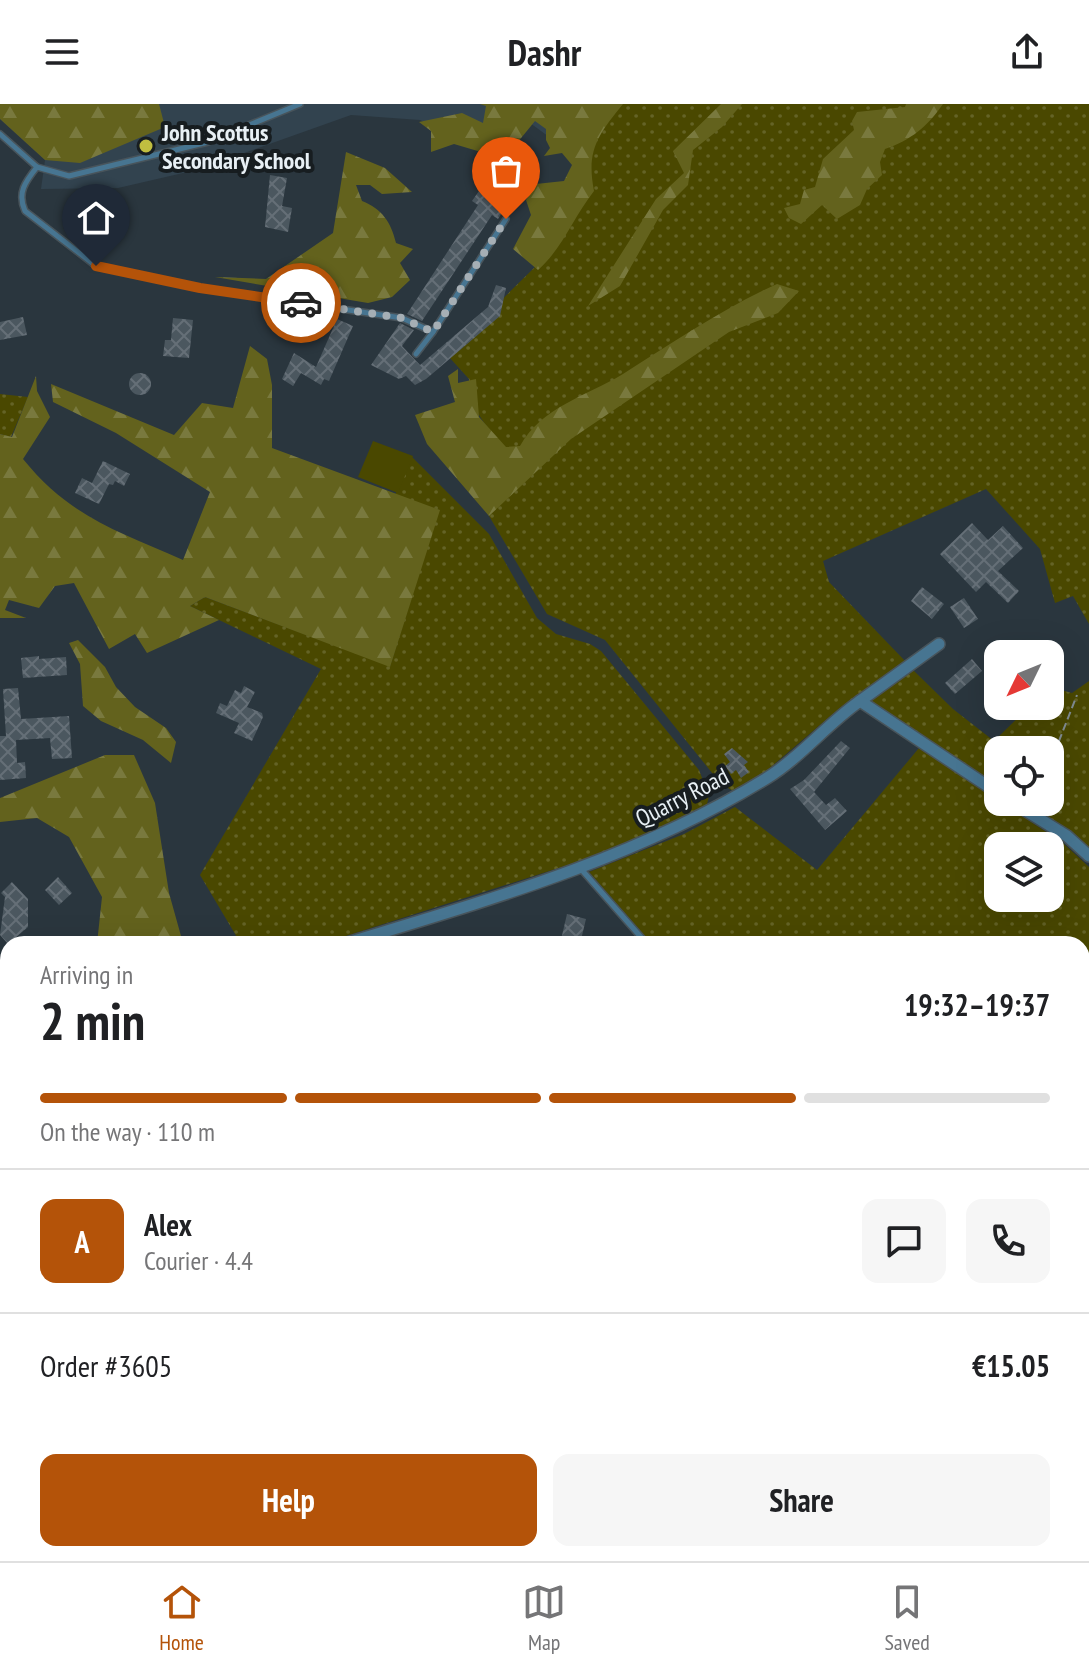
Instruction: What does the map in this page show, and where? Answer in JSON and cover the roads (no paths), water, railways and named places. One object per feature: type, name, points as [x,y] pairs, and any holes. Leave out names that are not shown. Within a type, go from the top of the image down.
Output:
[{"type":"street","name":"Quarry Road","points":[[369,936],[581,868],[675,827],[771,775],[860,701],[939,644]]},
{"type":"street","points":[[860,701],[984,784]]},
{"type":"street","points":[[1035,816],[1067,836],[1089,856]]},
{"type":"lane","points":[[0,134],[37,167],[69,176],[102,171],[208,142],[300,104]]},
{"type":"lane","points":[[37,167],[23,184],[20,201],[25,211],[96,266],[200,288],[402,318],[433,332]]},
{"type":"lane","points":[[416,354],[506,219]]},
{"type":"lane","points":[[581,868],[640,936]]},
{"type":"place","name":"John Scottus Secondary School","points":[[146,146]]}]
